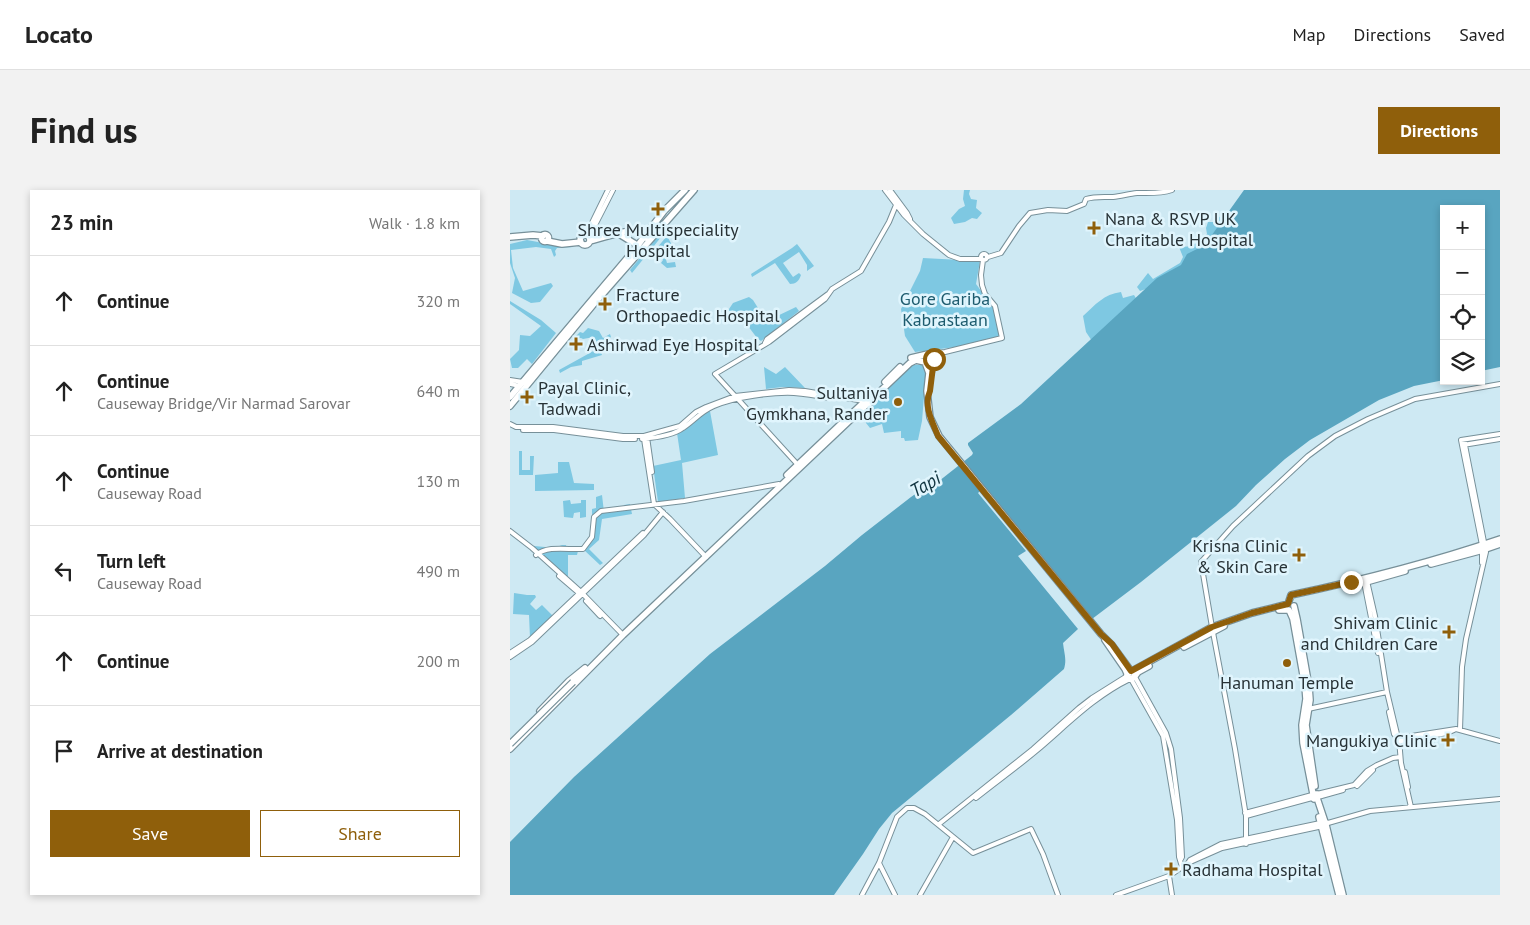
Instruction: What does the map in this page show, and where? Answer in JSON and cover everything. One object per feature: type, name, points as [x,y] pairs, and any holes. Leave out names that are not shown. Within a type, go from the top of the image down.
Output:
[{"type":"main road","points":[[510,406],[650,228],[687,198],[689,190]]},
{"type":"main road","points":[[510,397],[539,374],[649,242],[667,214],[689,190]]},
{"type":"main road","points":[[588,238],[623,230],[650,228]]},
{"type":"main road","points":[[588,238],[639,231],[649,242]]},
{"type":"main road","points":[[626,238],[630,232]]},
{"type":"main road","points":[[510,239],[533,234],[562,244],[581,241],[585,244],[588,238]]},
{"type":"main road","points":[[620,234],[637,245]]},
{"type":"main road","points":[[928,354],[932,356],[933,361],[928,395]]},
{"type":"main road","points":[[928,354],[924,357],[929,372],[928,395],[930,417],[938,436],[1100,632],[1112,644],[1131,675],[1212,629],[1252,613],[1484,547],[1500,539]]},
{"type":"main road","points":[[510,745],[586,668],[780,485],[910,358],[928,354]]},
{"type":"main road","points":[[780,485],[798,465],[910,363],[916,360],[930,363],[933,361]]},
{"type":"main road","points":[[1365,581],[1421,563],[1500,544]]},
{"type":"main road","points":[[1291,603],[1305,686],[1306,725],[1315,796],[1343,895]]},
{"type":"main road","points":[[510,745],[621,635]]},
{"type":"main road","points":[[525,731],[569,681],[586,668]]},
{"type":"main road","points":[[1339,886],[1339,895]]},
{"type":"street","points":[[588,238],[588,232],[608,190]]},
{"type":"street","points":[[588,238],[613,190]]},
{"type":"street","points":[[885,190],[904,215],[922,234],[949,255],[960,259],[982,260]]},
{"type":"street","points":[[890,190],[911,221]]},
{"type":"street","points":[[928,354],[945,352],[1002,338],[995,306],[985,294],[982,285],[983,255],[988,257],[1001,252],[1019,225],[1030,213],[1048,210],[1067,211],[1084,204],[1086,199],[1100,196],[1115,197],[1172,190]]},
{"type":"street","points":[[798,465],[715,374],[765,343],[767,339],[832,289],[864,268],[896,205]]},
{"type":"street","points":[[933,361],[945,352]]},
{"type":"street","points":[[510,382],[525,387]]},
{"type":"street","points":[[1246,842],[1246,814],[1201,562],[1233,526],[1308,456],[1335,436],[1415,398],[1500,384]]},
{"type":"street","points":[[510,426],[554,427],[646,437],[680,426],[696,412],[736,398],[789,390],[866,402]]},
{"type":"street","points":[[1463,443],[1500,434]]},
{"type":"street","points":[[646,437],[655,505],[705,556]]},
{"type":"street","points":[[1463,443],[1500,439]]},
{"type":"street","points":[[1458,729],[1462,667],[1466,639],[1484,561],[1484,547],[1463,443]]},
{"type":"street","points":[[536,554],[553,549],[583,549],[592,537],[593,518],[602,511],[684,501],[780,485]]},
{"type":"street","points":[[510,657],[532,642],[663,512]]},
{"type":"street","points":[[510,533],[581,594],[621,635]]},
{"type":"street","points":[[1365,581],[1375,616],[1386,692],[1399,738],[1401,759],[1412,807]]},
{"type":"street","points":[[510,653],[530,640],[581,594]]},
{"type":"street","points":[[940,825],[1034,752],[1081,710],[1131,675],[1166,733],[1178,820],[1179,854],[1182,866]]},
{"type":"street","points":[[1306,710],[1386,692]]},
{"type":"street","points":[[1399,738],[1458,729],[1500,741]]},
{"type":"street","points":[[1246,814],[1354,785],[1376,765],[1392,758],[1401,759]]},
{"type":"street","points":[[1116,895],[1169,876],[1190,860],[1221,844],[1246,842],[1370,811],[1500,799]]},
{"type":"street","points":[[862,895],[879,863],[897,817],[907,808],[914,808],[940,825],[973,853],[1031,829],[1043,854],[1058,895]]},
{"type":"street","points":[[920,895],[953,837]]},
{"type":"street","points":[[879,863],[895,895]]},
{"type":"street","points":[[1169,876],[1172,895]]},
{"type":"green space","points":[[964,190],[970,190],[971,199],[977,200],[976,208],[982,213],[977,219],[972,218],[965,222],[954,224],[951,218],[959,209],[965,206],[963,199]]},
{"type":"green space","points":[[1223,213],[1222,223],[1183,271],[1158,285],[1140,291],[1137,287],[1148,273],[1153,279],[1180,263],[1183,257],[1179,247],[1191,246],[1200,240],[1207,234],[1208,222],[1215,222]]},
{"type":"green space","points":[[664,229],[666,231],[632,273],[630,270]]},
{"type":"green space","points":[[667,236],[672,245],[673,254],[665,256],[667,263],[675,262],[676,267],[667,268],[661,263],[662,258],[657,262],[655,260],[659,253],[656,249]]},
{"type":"green space","points":[[527,240],[560,246],[573,245],[573,247],[557,248],[554,257],[551,249],[536,247],[511,250],[513,268],[523,291],[551,283],[553,286],[540,302],[531,303],[512,293],[515,278],[510,263],[510,244]]},
{"type":"green space","points":[[797,244],[814,266],[807,271],[807,265],[799,252],[783,263],[793,277],[799,273],[801,275],[797,282],[790,284],[775,263],[752,277],[751,274]]},
{"type":"green space","name":"Gore Gariba Kabrastaan","points":[[923,258],[980,261],[976,284],[993,307],[1000,336],[956,347],[915,352],[905,336],[901,309],[920,271]]},
{"type":"green space","points":[[1121,292],[1123,298],[1134,295],[1137,300],[1092,341],[1086,332],[1083,316],[1105,298]]},
{"type":"green space","points":[[749,297],[758,308],[754,314],[758,318],[769,312],[773,318],[796,307],[799,311],[761,341],[745,322],[731,320],[729,309],[733,303]]},
{"type":"green space","points":[[510,301],[541,320],[556,333],[532,364],[527,359],[518,368],[512,368],[510,359],[519,350],[520,335],[530,336],[541,326],[510,304]]},
{"type":"green space","points":[[588,328],[599,331],[603,338],[610,334],[611,337],[598,345],[594,337],[573,339],[580,332],[583,333]]},
{"type":"green space","points":[[597,349],[602,355],[582,361],[582,365],[571,367],[560,373],[559,370]]},
{"type":"green space","name":"Sultaniya Gymkhana, Rander","points":[[912,365],[922,365],[926,371],[922,421],[918,440],[905,441],[904,438],[901,438],[901,431],[884,433],[882,424],[870,428],[866,423],[863,411]]},
{"type":"green space","points":[[764,367],[776,374],[785,367],[805,388],[782,387],[766,389]]},
{"type":"green space","points":[[710,411],[718,455],[682,463],[685,498],[658,502],[653,466],[681,460],[677,433]]},
{"type":"green space","points":[[519,451],[522,451],[522,470],[530,470],[530,456],[534,456],[533,475],[519,475]]},
{"type":"green space","points":[[558,462],[569,462],[574,483],[594,484],[594,490],[535,491],[535,475],[558,473]]},
{"type":"green space","points":[[602,495],[604,512],[625,509],[624,505],[630,504],[632,514],[602,519],[599,540],[589,549],[603,563],[600,565],[584,550],[594,538],[595,519],[592,516],[592,509],[596,508],[596,497]]},
{"type":"green space","points":[[570,500],[571,504],[581,503],[581,500],[586,500],[586,517],[580,518],[580,512],[574,513],[573,518],[564,517],[563,501]]},
{"type":"green space","points":[[566,545],[567,548],[570,546],[578,551],[577,555],[568,555],[568,576],[564,576],[534,549],[534,546],[545,547],[546,551]]},
{"type":"green space","points":[[514,593],[535,595],[536,597],[530,604],[536,610],[542,605],[552,615],[552,618],[530,638],[529,615],[513,614]]},
{"type":"shaded area","points":[[1244,190],[1500,190],[1500,367],[1485,370],[1485,205],[1440,205],[1440,381],[1414,386],[1379,400],[1310,440],[1285,459],[1236,506],[1092,619],[983,488],[978,493],[1026,551],[1018,556],[1078,629],[1063,643],[1064,669],[892,813],[834,895],[510,895],[510,842],[574,777],[710,654],[911,497],[924,488],[934,485],[972,455],[973,453],[968,443],[1021,404],[1157,278],[1181,265],[1187,254],[1201,247],[1209,239]]},
{"type":"place","name":"Shree Multispeciality Hospital","points":[[658,209]]},
{"type":"place","name":"Nana & RSVP UK Charitable Hospital","points":[[1094,228]]},
{"type":"place","name":"Fracture Orthopaedic Hospital","points":[[605,304]]},
{"type":"place","name":"Ashirwad Eye Hospital","points":[[576,344]]},
{"type":"place","name":"Payal Clinic, Tadwadi","points":[[527,397]]},
{"type":"place","name":"Sultaniya Gymkhana, Rander","points":[[898,402]]},
{"type":"place","name":"Krisna Clinic & Skin Care","points":[[1299,555]]},
{"type":"place","name":"Shivam Clinic and Children Care","points":[[1449,632]]},
{"type":"place","name":"Hanuman Temple","points":[[1287,663]]},
{"type":"place","name":"Mangukiya Clinic","points":[[1448,740]]},
{"type":"place","name":"Radhama Hospital","points":[[1171,869]]},
{"type":"route","points":[[934,359],[928,407],[938,436],[1101,634],[1112,644],[1131,671],[1212,627],[1252,613],[1288,604],[1291,595],[1351,582]]},
{"type":"water label","name":"Tapi","points":[[925,484]]}]
